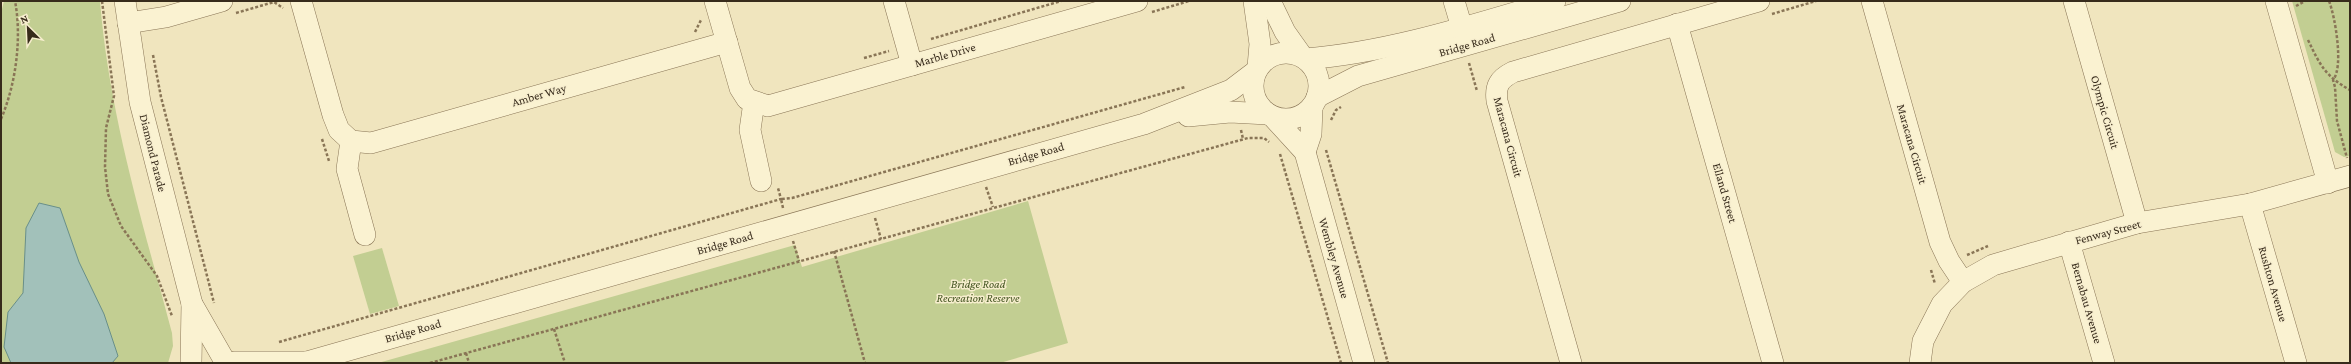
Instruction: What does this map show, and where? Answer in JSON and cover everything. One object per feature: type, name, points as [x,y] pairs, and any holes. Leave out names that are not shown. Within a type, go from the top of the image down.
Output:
[{"type":"street","name":"Diamond Parade","points":[[126,1],[140,102],[192,304],[191,363]]},
{"type":"street","points":[[128,23],[166,17],[222,1]]},
{"type":"street","points":[[301,1],[333,115],[341,133],[351,141],[347,168],[365,236]]},
{"type":"street","points":[[714,1],[740,88],[747,99],[754,102],[750,130],[761,181]]},
{"type":"street","points":[[894,1],[910,55]]},
{"type":"street","name":"Marble Drive","points":[[754,102],[768,106],[910,55],[1076,9],[1137,1]]},
{"type":"street","points":[[1254,1],[1260,44],[1257,69],[1253,80],[1255,100],[1270,116],[1283,119],[1294,118],[1304,114],[1315,102]]},
{"type":"street","points":[[1270,1],[1284,32],[1304,58],[1312,65],[1318,76],[1319,89],[1315,102],[1311,134],[1304,152]]},
{"type":"street","points":[[1454,1],[1462,28]]},
{"type":"street","name":"Bridge Road","points":[[1304,58],[1336,57],[1366,52],[1462,28],[1555,1]]},
{"type":"street","name":"Bridge Road","points":[[1315,102],[1358,76],[1620,1]]},
{"type":"street","name":"Maracana Circuit","points":[[1872,1],[1940,242],[1949,262],[1963,282]]},
{"type":"street","name":"Olympic Circuit","points":[[2074,1],[2137,224]]},
{"type":"street","points":[[2276,1],[2328,183]]},
{"type":"street","name":"Maracana Circuit","points":[[1571,363],[1497,101],[1496,90],[1503,77],[1513,72],[1677,24],[1761,9]]},
{"type":"street","name":"Elland Street","points":[[1677,24],[1773,363]]},
{"type":"street","name":"Amber Way","points":[[351,141],[372,143],[727,42]]},
{"type":"street","points":[[1257,69],[1273,55],[1292,53],[1304,58]]},
{"type":"street","name":"Bridge Road","points":[[1144,124],[1231,90],[1257,69]]},
{"type":"street","name":"Bridge Road","points":[[198,363],[211,358],[230,361],[304,362],[1144,124],[1203,113],[1270,116]]},
{"type":"street","name":"Wembley Avenue","points":[[1270,116],[1304,152],[1364,363]]},
{"type":"street","name":"Fenway Street","points":[[1920,363],[1924,341],[1942,304],[1963,282],[1993,265],[2137,224],[2250,204],[2328,183],[2349,167]]},
{"type":"street","name":"Rushton Avenue","points":[[2250,204],[2296,363]]},
{"type":"street","name":"Bernabau Avenue","points":[[2070,242],[2104,363]]},
{"type":"street","name":"Diamond Parade","points":[[192,304],[230,361]]},
{"type":"path","points":[[1,119],[16,63],[17,12],[15,1]]},
{"type":"path","points":[[102,1],[114,96],[106,128],[105,167],[108,194],[121,226],[158,276],[173,317]]},
{"type":"path","points":[[887,43],[889,50],[910,55],[1061,1]]},
{"type":"path","points":[[1761,9],[1816,1]]},
{"type":"path","points":[[2329,1],[2337,41],[2338,60],[2336,77],[2333,80],[2335,87],[2337,121],[2349,167]]},
{"type":"path","points":[[2296,6],[2298,13]]},
{"type":"path","points":[[687,33],[695,30]]},
{"type":"path","points":[[2304,34],[2319,64],[2333,80],[2350,90]]},
{"type":"path","points":[[799,261],[781,199],[792,198],[1187,86]]},
{"type":"path","points":[[430,363],[1248,138],[1264,138],[1273,145]]},
{"type":"path","points":[[1326,145],[1326,151],[1388,363]]},
{"type":"path","points":[[1277,148],[1283,160],[1341,363]]},
{"type":"path","points":[[834,251],[865,363]]},
{"type":"path","points":[[554,329],[565,363]]},
{"type":"path","points":[[466,353],[469,363]]},
{"type":"green space","points":[[4,1],[100,1],[104,43],[119,127],[128,168],[172,333],[173,346],[168,363],[1,363],[1,13]]},
{"type":"green space","points":[[2292,1],[2350,1],[2350,156],[2344,157],[2335,152]]},
{"type":"green space","name":"Bridge Road Recreation Reserve","points":[[1028,201],[1068,343],[1000,363],[378,363],[795,245],[802,267]]},
{"type":"green space","points":[[382,248],[399,306],[370,314],[353,256]]},
{"type":"water","points":[[39,203],[60,208],[79,262],[104,314],[118,356],[112,363],[11,363],[4,347],[8,312],[23,293],[26,228]]}]
